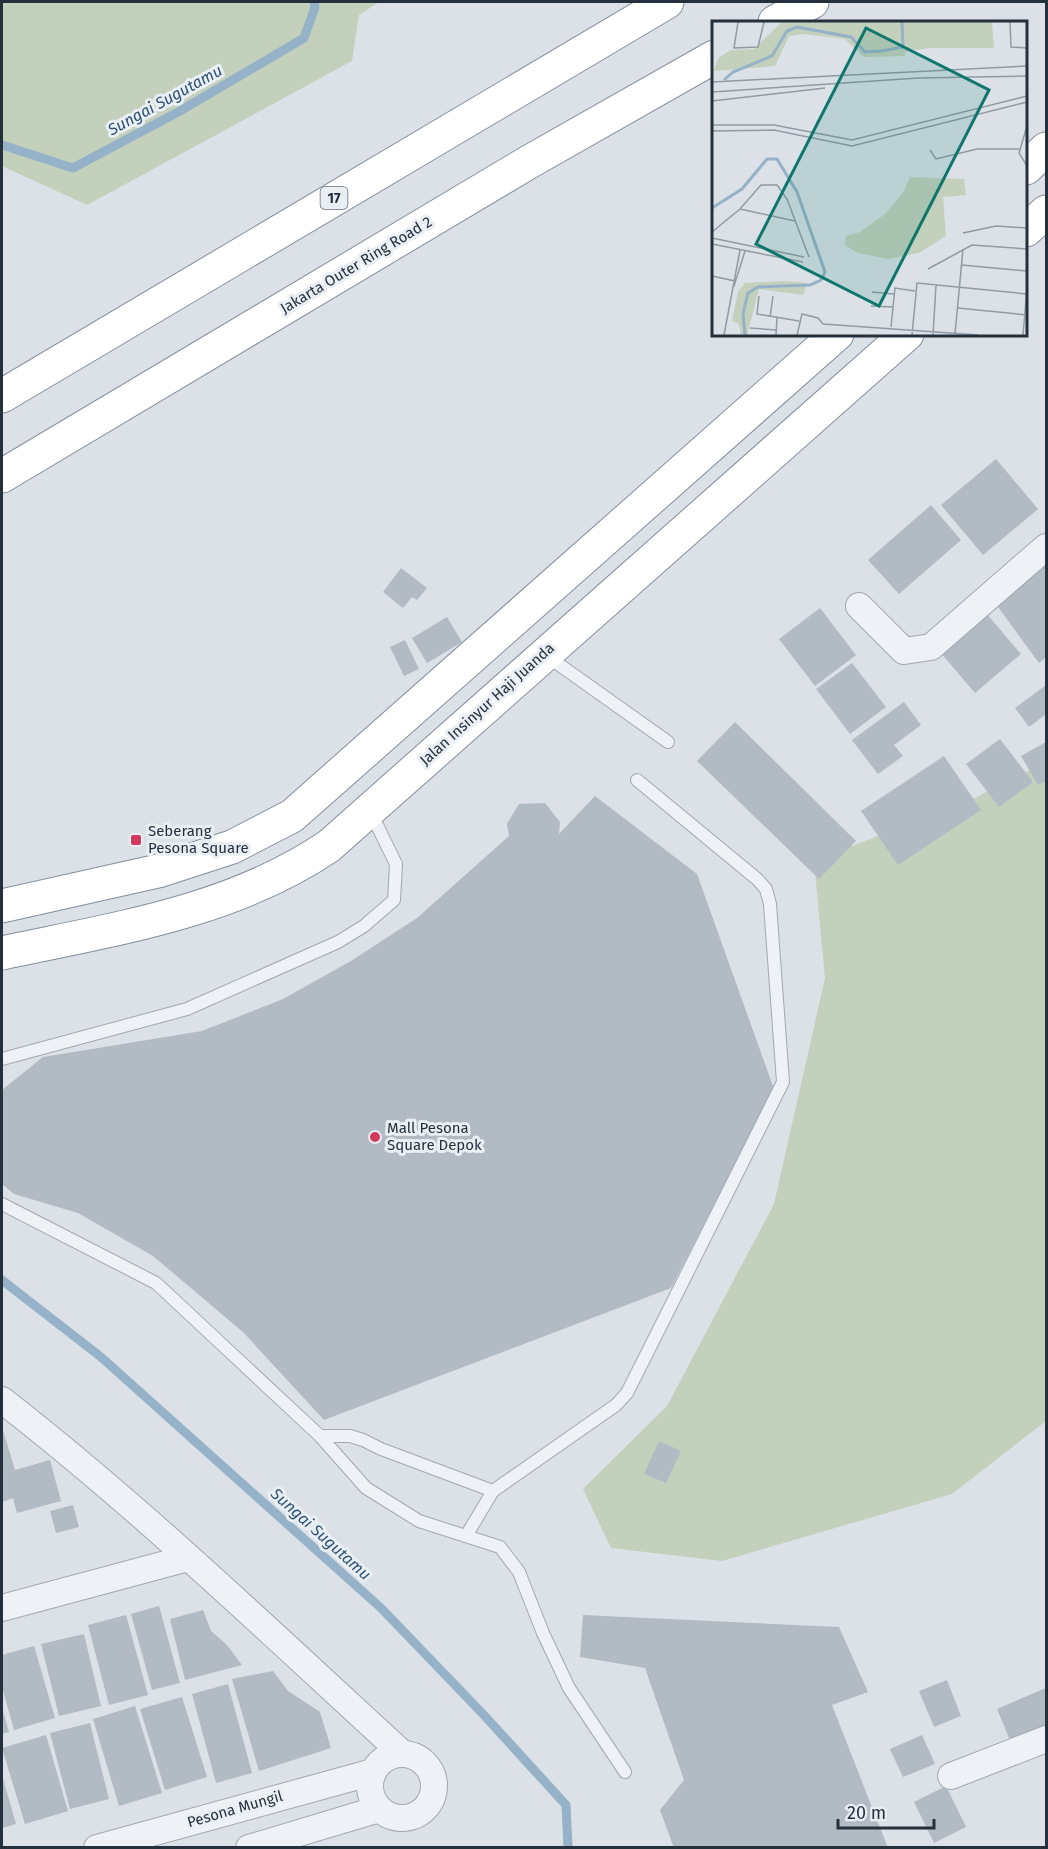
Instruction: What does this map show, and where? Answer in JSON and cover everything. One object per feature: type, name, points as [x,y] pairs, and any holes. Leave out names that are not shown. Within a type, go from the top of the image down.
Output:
[{"type":"highway","name":"17","points":[[2,396],[667,2]]},
{"type":"highway","points":[[777,21],[813,2]]},
{"type":"highway","name":"Jakarta Outer Ring Road 2","points":[[2,476],[519,168],[712,58]]},
{"type":"highway","points":[[1027,167],[1047,149]]},
{"type":"highway","points":[[1027,229],[1047,212]]},
{"type":"highway","points":[[2,906],[158,871],[232,847],[292,816],[835,336]]},
{"type":"highway","name":"Jalan Insinyur Haji Juanda","points":[[2,953],[170,917],[254,888],[329,846],[905,336]]},
{"type":"highway","points":[[2,499],[191,363]]},
{"type":"street","points":[[859,606],[903,651],[931,646],[1047,547]]},
{"type":"street","points":[[2,1400],[52,1439],[188,1557],[404,1754]]},
{"type":"street","points":[[2,1608],[188,1557]]},
{"type":"street","points":[[951,1776],[1047,1739]]},
{"type":"street","points":[[404,1754],[414,1756],[430,1768],[435,1789],[433,1799],[427,1808],[409,1818],[399,1819],[388,1816],[375,1803],[370,1788],[373,1772],[388,1757],[404,1754]]},
{"type":"street","name":"Pesona Mungil","points":[[97,1848],[373,1772]]},
{"type":"street","points":[[249,1848],[379,1809]]},
{"type":"lane","points":[[544,654],[668,742]]},
{"type":"lane","points":[[466,1536],[493,1491],[616,1405],[627,1393],[783,1082],[770,904],[765,889],[757,879],[637,780]]},
{"type":"lane","points":[[2,1059],[187,1009],[338,942],[364,926],[394,900],[396,864],[370,809]]},
{"type":"lane","points":[[2,1204],[156,1282],[320,1436],[366,1488],[419,1521],[500,1548],[519,1572],[543,1633],[569,1688],[625,1772]]},
{"type":"lane","points":[[320,1436],[350,1436],[363,1440],[381,1449],[493,1491]]},
{"type":"green space","points":[[2,2],[379,2],[359,15],[352,61],[87,205],[2,166]]},
{"type":"green space","points":[[1046,762],[1046,1421],[952,1494],[722,1561],[611,1548],[583,1489],[667,1406],[774,1204],[825,978],[814,861],[975,798]]},
{"type":"building","points":[[996,459],[1038,509],[983,555],[941,505]]},
{"type":"building","points":[[931,505],[961,540],[899,594],[868,560]]},
{"type":"building","points":[[1046,565],[1046,657],[1039,663],[995,603]]},
{"type":"building","points":[[401,568],[427,588],[417,600],[412,597],[403,608],[383,592]]},
{"type":"building","points":[[820,608],[856,655],[815,686],[779,639]]},
{"type":"building","points":[[986,613],[1021,654],[975,693],[940,652]]},
{"type":"building","points":[[447,617],[462,642],[427,663],[412,638]]},
{"type":"building","points":[[405,640],[419,669],[404,676],[390,647]]},
{"type":"building","points":[[852,663],[886,707],[850,734],[816,689]]},
{"type":"building","points":[[1046,685],[1046,714],[1029,727],[1015,708]]},
{"type":"building","points":[[904,702],[921,725],[894,745],[903,756],[878,774],[852,740]]},
{"type":"building","points":[[735,722],[856,841],[819,879],[697,761]]},
{"type":"building","points":[[1000,739],[1033,782],[999,807],[966,764]]},
{"type":"building","points":[[1046,742],[1046,781],[1038,785],[1021,756]]},
{"type":"building","points":[[944,756],[981,810],[898,865],[861,811]]},
{"type":"building","name":"Mall Pesona Square Depok","points":[[595,796],[697,874],[774,1089],[671,1288],[324,1420],[244,1333],[153,1256],[78,1213],[14,1194],[2,1184],[2,1090],[43,1057],[202,1031],[283,999],[351,961],[417,918],[509,836],[507,824],[519,804],[545,803],[560,822],[559,834]]},
{"type":"building","points":[[2,1427],[15,1470],[50,1460],[61,1501],[17,1513],[13,1498],[2,1502]]},
{"type":"building","points":[[659,1441],[681,1451],[666,1483],[644,1474]]},
{"type":"building","points":[[73,1505],[79,1527],[56,1533],[50,1511]]},
{"type":"building","points":[[159,1606],[180,1683],[152,1690],[131,1614]]},
{"type":"building","points":[[203,1610],[211,1631],[227,1645],[242,1665],[185,1680],[170,1619]]},
{"type":"building","points":[[126,1615],[148,1695],[109,1705],[88,1625]]},
{"type":"building","points":[[583,1615],[839,1627],[868,1692],[832,1705],[888,1848],[674,1848],[660,1810],[684,1780],[645,1668],[580,1657]]},
{"type":"building","points":[[84,1634],[101,1706],[59,1716],[41,1644]]},
{"type":"building","points":[[34,1646],[55,1718],[14,1730],[2,1687],[2,1655]]},
{"type":"building","points":[[273,1671],[288,1691],[320,1712],[331,1748],[259,1771],[232,1679]]},
{"type":"building","points":[[947,1680],[961,1716],[934,1727],[919,1691]]},
{"type":"building","points":[[228,1684],[252,1773],[216,1783],[192,1694]]},
{"type":"building","points":[[1046,1688],[1046,1730],[1012,1745],[997,1709]]},
{"type":"building","points":[[182,1697],[207,1777],[165,1790],[140,1709]]},
{"type":"building","points":[[135,1706],[162,1793],[119,1806],[93,1719]]},
{"type":"building","points":[[2,1708],[9,1732],[2,1734]]},
{"type":"building","points":[[90,1723],[109,1799],[70,1809],[50,1733]]},
{"type":"building","points":[[46,1735],[68,1811],[25,1824],[2,1748]]},
{"type":"building","points":[[922,1735],[935,1764],[903,1777],[890,1749]]},
{"type":"building","points":[[2,1775],[16,1824],[2,1828]]},
{"type":"building","points":[[946,1786],[966,1827],[934,1843],[914,1802]]},
{"type":"waterway","name":"Sungai Sugutamu","points":[[2,145],[73,168],[180,111],[304,38],[315,7],[314,2]]},
{"type":"waterway","name":"Sungai Sugutamu","points":[[2,1280],[101,1357],[381,1608],[566,1805],[568,1848]]},
{"type":"place","name":"Seberang Pesona Square","points":[[136,840]]},
{"type":"place","name":"Mall Pesona Square Depok","points":[[375,1137]]}]
